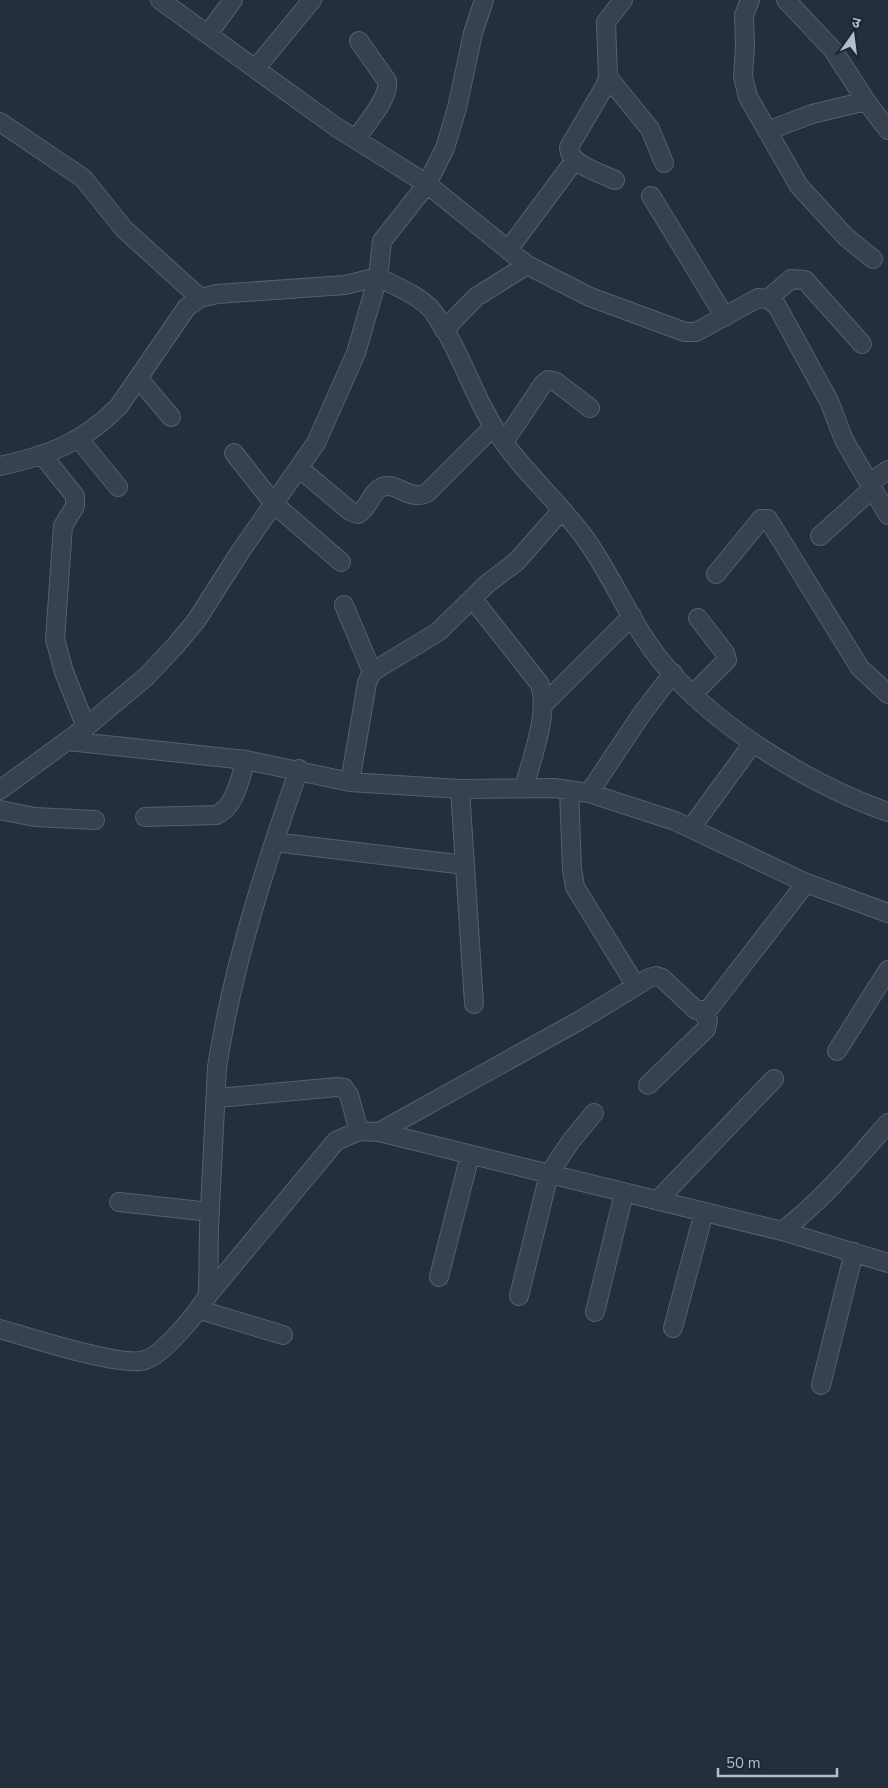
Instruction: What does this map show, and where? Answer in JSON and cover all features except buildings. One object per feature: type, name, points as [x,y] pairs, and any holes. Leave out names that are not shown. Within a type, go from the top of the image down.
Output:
[{"type":"street","points":[[160,0],[356,139],[427,184],[528,265],[590,297],[685,332],[696,332],[758,298],[768,299],[777,306],[829,401],[844,440],[888,515]]},
{"type":"street","points":[[208,34],[233,0]]},
{"type":"street","points":[[256,68],[312,0]]},
{"type":"street","points":[[0,790],[86,728],[147,676],[176,645],[196,621],[240,552],[321,434],[349,370],[378,277],[382,241],[427,184],[445,148],[452,126],[473,33],[484,0]]},
{"type":"street","points":[[615,180],[575,160],[569,152],[569,147],[608,78],[606,22],[623,0]]},
{"type":"street","points":[[750,0],[744,15],[745,47],[743,76],[748,97],[799,186],[846,238],[872,258]]},
{"type":"street","points":[[786,0],[833,50],[866,101],[888,130]]},
{"type":"street","points":[[356,139],[384,97],[388,86],[359,41]]},
{"type":"street","points":[[608,78],[650,129],[664,163]]},
{"type":"street","points":[[768,131],[812,114],[866,101]]},
{"type":"street","points":[[0,122],[82,178],[124,229],[200,298]]},
{"type":"street","points":[[508,250],[575,160]]},
{"type":"street","points":[[651,196],[725,317]]},
{"type":"street","points":[[444,330],[476,297],[528,265]]},
{"type":"street","points":[[0,466],[43,456],[79,439],[106,419],[119,406],[187,307],[200,298],[217,294],[345,285],[378,277],[420,299],[431,309],[444,330],[494,427],[504,442],[562,510],[598,557],[632,616],[661,661],[673,674],[693,694],[753,743],[787,765],[862,803],[888,812]]},
{"type":"street","points":[[768,299],[791,279],[804,280],[862,344]]},
{"type":"street","points":[[138,378],[171,417]]},
{"type":"street","points":[[504,442],[543,384],[548,380],[556,382],[590,408]]},
{"type":"street","points":[[298,468],[350,511],[358,514],[364,510],[375,492],[382,487],[389,486],[416,496],[422,496],[494,427]]},
{"type":"street","points":[[79,439],[118,487]]},
{"type":"street","points":[[234,453],[274,504],[341,562]]},
{"type":"street","points":[[43,456],[70,490],[76,502],[63,526],[55,639],[64,672],[86,728]]},
{"type":"street","points":[[820,536],[888,470]]},
{"type":"street","points":[[350,782],[367,683],[372,672],[438,632],[472,598],[516,562],[562,510]]},
{"type":"street","points":[[716,574],[761,519],[768,519],[860,668],[888,694]]},
{"type":"street","points":[[472,598],[539,683],[543,692],[543,705],[524,788]]},
{"type":"street","points":[[344,605],[372,672]]},
{"type":"street","points":[[543,705],[632,616]]},
{"type":"street","points":[[693,694],[727,660],[725,654],[698,618]]},
{"type":"street","points":[[589,793],[641,715],[673,674]]},
{"type":"street","points":[[68,740],[246,760],[299,769],[350,782],[460,789],[524,788],[569,790],[589,793],[675,821],[806,883],[888,913]]},
{"type":"street","points":[[691,828],[753,743]]},
{"type":"street","points":[[145,817],[216,815],[225,811],[230,804],[246,760]]},
{"type":"street","points":[[204,1302],[217,1098],[217,1066],[234,980],[274,842],[299,769]]},
{"type":"street","points":[[460,789],[474,1004]]},
{"type":"street","points":[[569,790],[572,868],[575,887],[636,986]]},
{"type":"street","points":[[0,810],[35,817],[95,820]]},
{"type":"street","points":[[274,842],[465,865]]},
{"type":"street","points":[[702,1012],[708,1010],[806,883]]},
{"type":"street","points":[[838,1051],[888,970]]},
{"type":"street","points":[[379,1132],[584,1018],[649,978],[656,976],[662,978],[696,1010],[702,1012],[708,1020],[706,1030],[648,1085]]},
{"type":"street","points":[[657,1200],[774,1079]]},
{"type":"street","points":[[217,1098],[337,1087],[344,1088],[349,1094],[359,1131]]},
{"type":"street","points":[[519,1296],[549,1174],[574,1136],[594,1113]]},
{"type":"street","points":[[782,1231],[798,1219],[844,1174],[888,1123]]},
{"type":"street","points":[[0,1329],[119,1361],[144,1361],[156,1355],[204,1302],[336,1141],[359,1131],[379,1132],[782,1231],[888,1263]]},
{"type":"street","points":[[439,1277],[470,1155]]},
{"type":"street","points":[[595,1312],[624,1193]]},
{"type":"street","points":[[119,1202],[210,1212]]},
{"type":"street","points":[[673,1328],[704,1212]]},
{"type":"street","points":[[822,1385],[854,1252]]},
{"type":"street","points":[[204,1302],[282,1335]]}]
